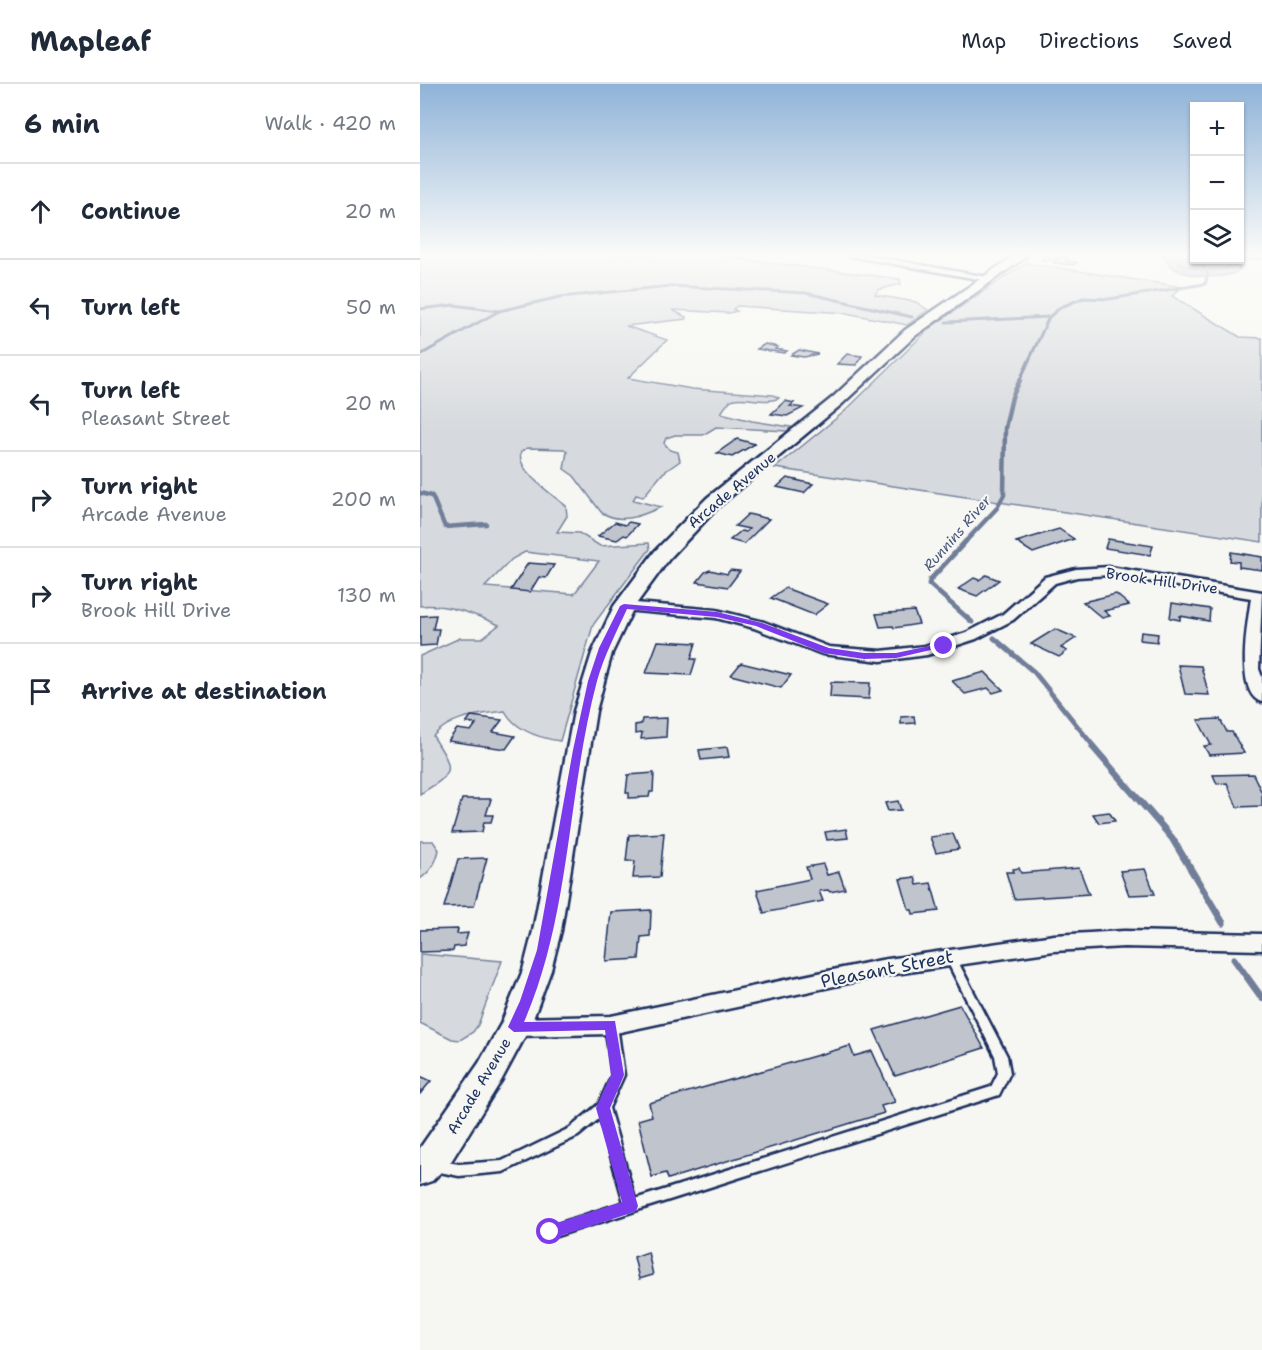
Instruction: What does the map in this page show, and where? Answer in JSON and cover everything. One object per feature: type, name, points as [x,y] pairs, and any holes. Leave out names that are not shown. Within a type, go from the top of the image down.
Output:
[{"type":"main road","name":"Arcade Avenue","points":[[423,1167],[438,1152],[466,1112],[514,1027],[526,1001],[543,950],[578,750],[593,681],[604,648],[624,606],[662,555],[713,502],[837,401],[910,333],[936,315]]},
{"type":"street","name":"Brook Hill Drive","points":[[624,606],[717,614],[759,625],[827,651],[881,656],[927,650],[971,636],[1008,617],[1050,580],[1076,573],[1110,572],[1260,596]]},
{"type":"street","points":[[1260,596],[1251,669],[1262,697]]},
{"type":"street","name":"Pleasant Street","points":[[514,1027],[611,1025],[881,968],[1054,943],[1124,939],[1262,942]]},
{"type":"lane","points":[[550,1232],[995,1091],[1004,1073],[1001,1056],[949,957]]},
{"type":"lane","points":[[423,1167],[459,1170],[503,1166],[574,1132],[603,1108],[618,1075],[611,1025]]},
{"type":"lane","points":[[603,1108],[631,1206]]},
{"type":"shaded area","points":[[420,315],[682,315],[686,319],[626,326],[667,340],[628,378],[692,389],[773,395],[779,398],[774,400],[734,399],[721,413],[791,427],[787,431],[716,427],[703,435],[675,435],[666,438],[664,443],[670,450],[678,452],[680,461],[663,473],[643,497],[636,495],[633,500],[661,507],[631,518],[616,518],[601,512],[574,476],[564,469],[567,452],[564,449],[527,448],[521,452],[521,459],[529,474],[566,506],[567,516],[557,532],[579,533],[600,546],[649,543],[650,549],[593,625],[560,741],[529,732],[515,724],[505,711],[457,720],[433,736],[448,764],[446,775],[420,794],[420,656],[460,638],[482,638],[499,625],[450,608],[420,606]],"holes":[[[525,552],[599,561],[574,594],[485,587],[512,559]]]},
{"type":"shaded area","points":[[857,315],[921,315],[907,325]]},
{"type":"shaded area","points":[[949,315],[1204,315],[1240,337],[1262,338],[1262,542],[775,468],[844,412],[931,327]]},
{"type":"shaded area","points":[[420,841],[433,841],[439,850],[432,866],[420,879]]},
{"type":"shaded area","points":[[420,954],[502,961],[478,1025],[473,1032],[460,1040],[452,1039],[420,1023]]},
{"type":"building","points":[[765,344],[787,351],[784,353],[757,349]]},
{"type":"building","points":[[799,350],[818,354],[804,357],[791,355]]},
{"type":"building","points":[[847,354],[862,356],[856,365],[837,364]]},
{"type":"building","points":[[785,401],[794,403],[790,406],[803,408],[787,416],[771,414]]},
{"type":"building","points":[[737,439],[755,444],[732,457],[717,453]]},
{"type":"building","points":[[787,478],[813,484],[804,493],[777,487]]},
{"type":"building","points":[[748,514],[769,519],[744,544],[730,540],[741,531],[746,532],[749,529],[735,526]]},
{"type":"building","points":[[615,522],[625,525],[629,522],[638,524],[627,536],[624,535],[617,540],[598,536]]},
{"type":"building","points":[[1059,529],[1074,539],[1033,553],[1016,542]]},
{"type":"building","points":[[1108,539],[1153,546],[1150,555],[1105,548]]},
{"type":"building","points":[[1231,552],[1262,557],[1262,570],[1239,567],[1239,562],[1230,561]]},
{"type":"building","points":[[528,563],[554,565],[546,578],[539,577],[530,592],[511,590]]},
{"type":"building","points":[[710,570],[727,574],[730,570],[740,571],[728,587],[697,582],[705,572]]},
{"type":"building","points":[[986,575],[999,580],[977,596],[958,589],[974,578],[979,580]]},
{"type":"building","points":[[785,588],[828,604],[814,615],[771,598]]},
{"type":"building","points":[[1116,594],[1129,605],[1104,611],[1110,616],[1102,618],[1083,602]]},
{"type":"building","points":[[1172,603],[1210,609],[1209,621],[1180,616],[1180,620],[1170,618]]},
{"type":"building","points":[[914,611],[919,624],[894,628],[893,626],[880,627],[876,614]]},
{"type":"building","points":[[436,615],[433,629],[439,629],[436,645],[420,646],[420,616]]},
{"type":"building","points":[[1055,629],[1076,638],[1061,648],[1067,651],[1059,657],[1031,644]]},
{"type":"building","points":[[1141,632],[1158,634],[1157,642],[1140,640]]},
{"type":"building","points":[[658,641],[696,643],[691,659],[696,659],[691,675],[646,673]]},
{"type":"building","points":[[741,663],[791,675],[781,688],[731,675]]},
{"type":"building","points":[[1178,665],[1201,666],[1209,695],[1185,694]]},
{"type":"building","points":[[985,672],[1003,690],[993,693],[988,688],[965,694],[952,681]]},
{"type":"building","points":[[831,682],[870,683],[869,699],[830,697]]},
{"type":"building","points":[[471,716],[502,720],[493,732],[515,736],[506,749],[448,741],[457,729],[471,731],[476,724],[466,723]]},
{"type":"building","points":[[914,716],[915,723],[901,724],[901,717]]},
{"type":"building","points":[[667,718],[666,737],[641,739],[642,733],[635,734],[635,725],[641,724],[642,719]]},
{"type":"building","points":[[1220,719],[1227,732],[1232,732],[1244,753],[1209,755],[1204,746],[1211,745],[1198,720]]},
{"type":"building","points":[[727,747],[729,757],[701,760],[699,750]]},
{"type":"building","points":[[654,773],[653,792],[650,792],[649,797],[629,798],[629,793],[626,793],[628,775]]},
{"type":"building","points":[[1253,774],[1262,793],[1262,806],[1237,807],[1227,783],[1217,784],[1213,775]]},
{"type":"building","points":[[462,799],[491,799],[486,815],[493,815],[491,822],[484,822],[482,832],[452,833]]},
{"type":"building","points":[[898,801],[901,810],[888,811],[885,803]]},
{"type":"building","points":[[1109,812],[1115,821],[1099,823],[1093,814]]},
{"type":"building","points":[[846,829],[848,838],[827,840],[825,832]]},
{"type":"building","points":[[664,833],[660,877],[633,878],[635,861],[626,861],[629,835]]},
{"type":"building","points":[[953,834],[959,849],[936,853],[930,837]]},
{"type":"building","points":[[487,858],[474,906],[444,907],[458,859]]},
{"type":"building","points":[[823,864],[827,875],[839,872],[845,889],[830,892],[828,890],[819,891],[823,901],[764,913],[757,890],[810,879],[806,867]]},
{"type":"building","points":[[1019,868],[1021,873],[1079,868],[1089,894],[1014,899],[1006,872],[1014,872],[1013,869]]},
{"type":"building","points":[[1145,869],[1155,894],[1129,895],[1120,871]]},
{"type":"building","points":[[915,877],[917,885],[931,883],[939,911],[913,914],[912,910],[909,910],[900,879]]},
{"type":"building","points":[[651,910],[650,936],[641,937],[639,959],[606,961],[611,912]]},
{"type":"building","points":[[458,929],[457,934],[468,933],[464,946],[454,947],[453,951],[420,952],[420,930]]},
{"type":"building","points":[[960,1005],[984,1048],[895,1076],[874,1030]]},
{"type":"building","points":[[850,1046],[854,1056],[872,1051],[895,1102],[881,1106],[884,1113],[668,1179],[666,1173],[652,1177],[638,1120],[652,1116],[649,1103]]},
{"type":"building","points":[[420,1076],[431,1081],[420,1094]]},
{"type":"building","points":[[648,1252],[653,1275],[639,1279],[634,1257]]},
{"type":"waterway","points":[[420,355],[492,315]]},
{"type":"waterway","points":[[904,315],[912,317]]},
{"type":"waterway","points":[[946,322],[1049,317]]},
{"type":"waterway","name":"Runnins River","points":[[1019,382],[1049,317]]},
{"type":"waterway","name":"Runnins River","points":[[965,542],[997,508],[1004,495],[1005,428],[1012,397],[1020,380]]},
{"type":"waterway","points":[[420,493],[432,496],[445,527],[486,524]]},
{"type":"waterway","name":"Runnins River","points":[[966,541],[930,580],[929,584],[972,622]]},
{"type":"waterway","name":"Runnins River","points":[[994,638],[1034,672],[1095,748]]},
{"type":"waterway","name":"Runnins River","points":[[1093,747],[1172,838],[1223,923]]},
{"type":"waterway","name":"Runnins River","points":[[1234,959],[1262,998]]},
{"type":"route","points":[[550,1232],[631,1206],[603,1108],[618,1075],[611,1025],[514,1027],[526,1001],[543,950],[585,711],[604,648],[624,606],[717,614],[759,625],[827,651],[864,656],[896,655],[944,646]]}]
